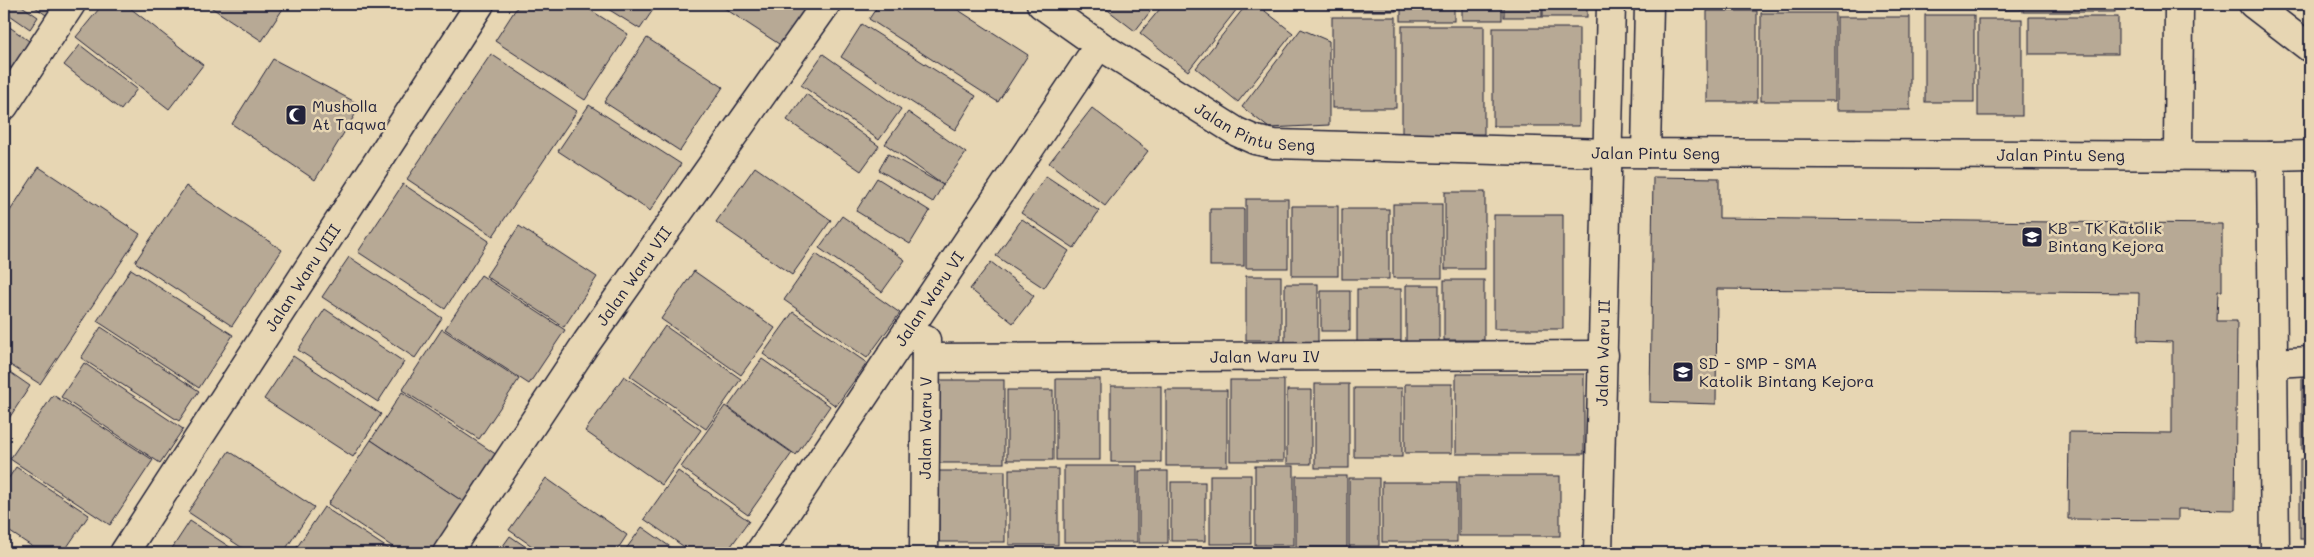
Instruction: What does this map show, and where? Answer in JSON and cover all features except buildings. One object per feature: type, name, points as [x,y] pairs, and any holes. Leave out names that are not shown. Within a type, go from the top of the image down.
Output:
[{"type":"street","points":[[4,106],[71,4]]},
{"type":"street","name":"Jalan Waru VIII","points":[[124,553],[480,4]]},
{"type":"street","name":"Jalan Waru VII","points":[[447,553],[587,342],[826,4]]},
{"type":"street","name":"Jalan Pintu Seng","points":[[1041,4],[1099,45],[1237,132],[1254,140],[1274,144],[1609,153],[2310,155]]},
{"type":"street","name":"Jalan Waru II","points":[[1598,553],[1609,153],[1611,4]]},
{"type":"street","points":[[1646,153],[1649,4]]},
{"type":"street","points":[[2178,156],[2179,4]]},
{"type":"street","points":[[2253,4],[2310,48]]},
{"type":"street","name":"Jalan Waru VI","points":[[759,553],[1099,45]]},
{"type":"street","points":[[2271,156],[2275,553]]},
{"type":"street","name":"Jalan Waru V","points":[[924,553],[927,303]]},
{"type":"street","name":"Jalan Waru IV","points":[[926,358],[1604,355]]},
{"type":"street","points":[[2273,363],[2310,361]]},
{"type":"place","name":"Musholla At Taqwa","points":[[296,115]]},
{"type":"place","name":"KB - TK Katolik Bintang Kejora","points":[[2032,237]]},
{"type":"place","name":"SD - SMP - SMA Katolik Bintang Kejora","points":[[1683,372]]}]
